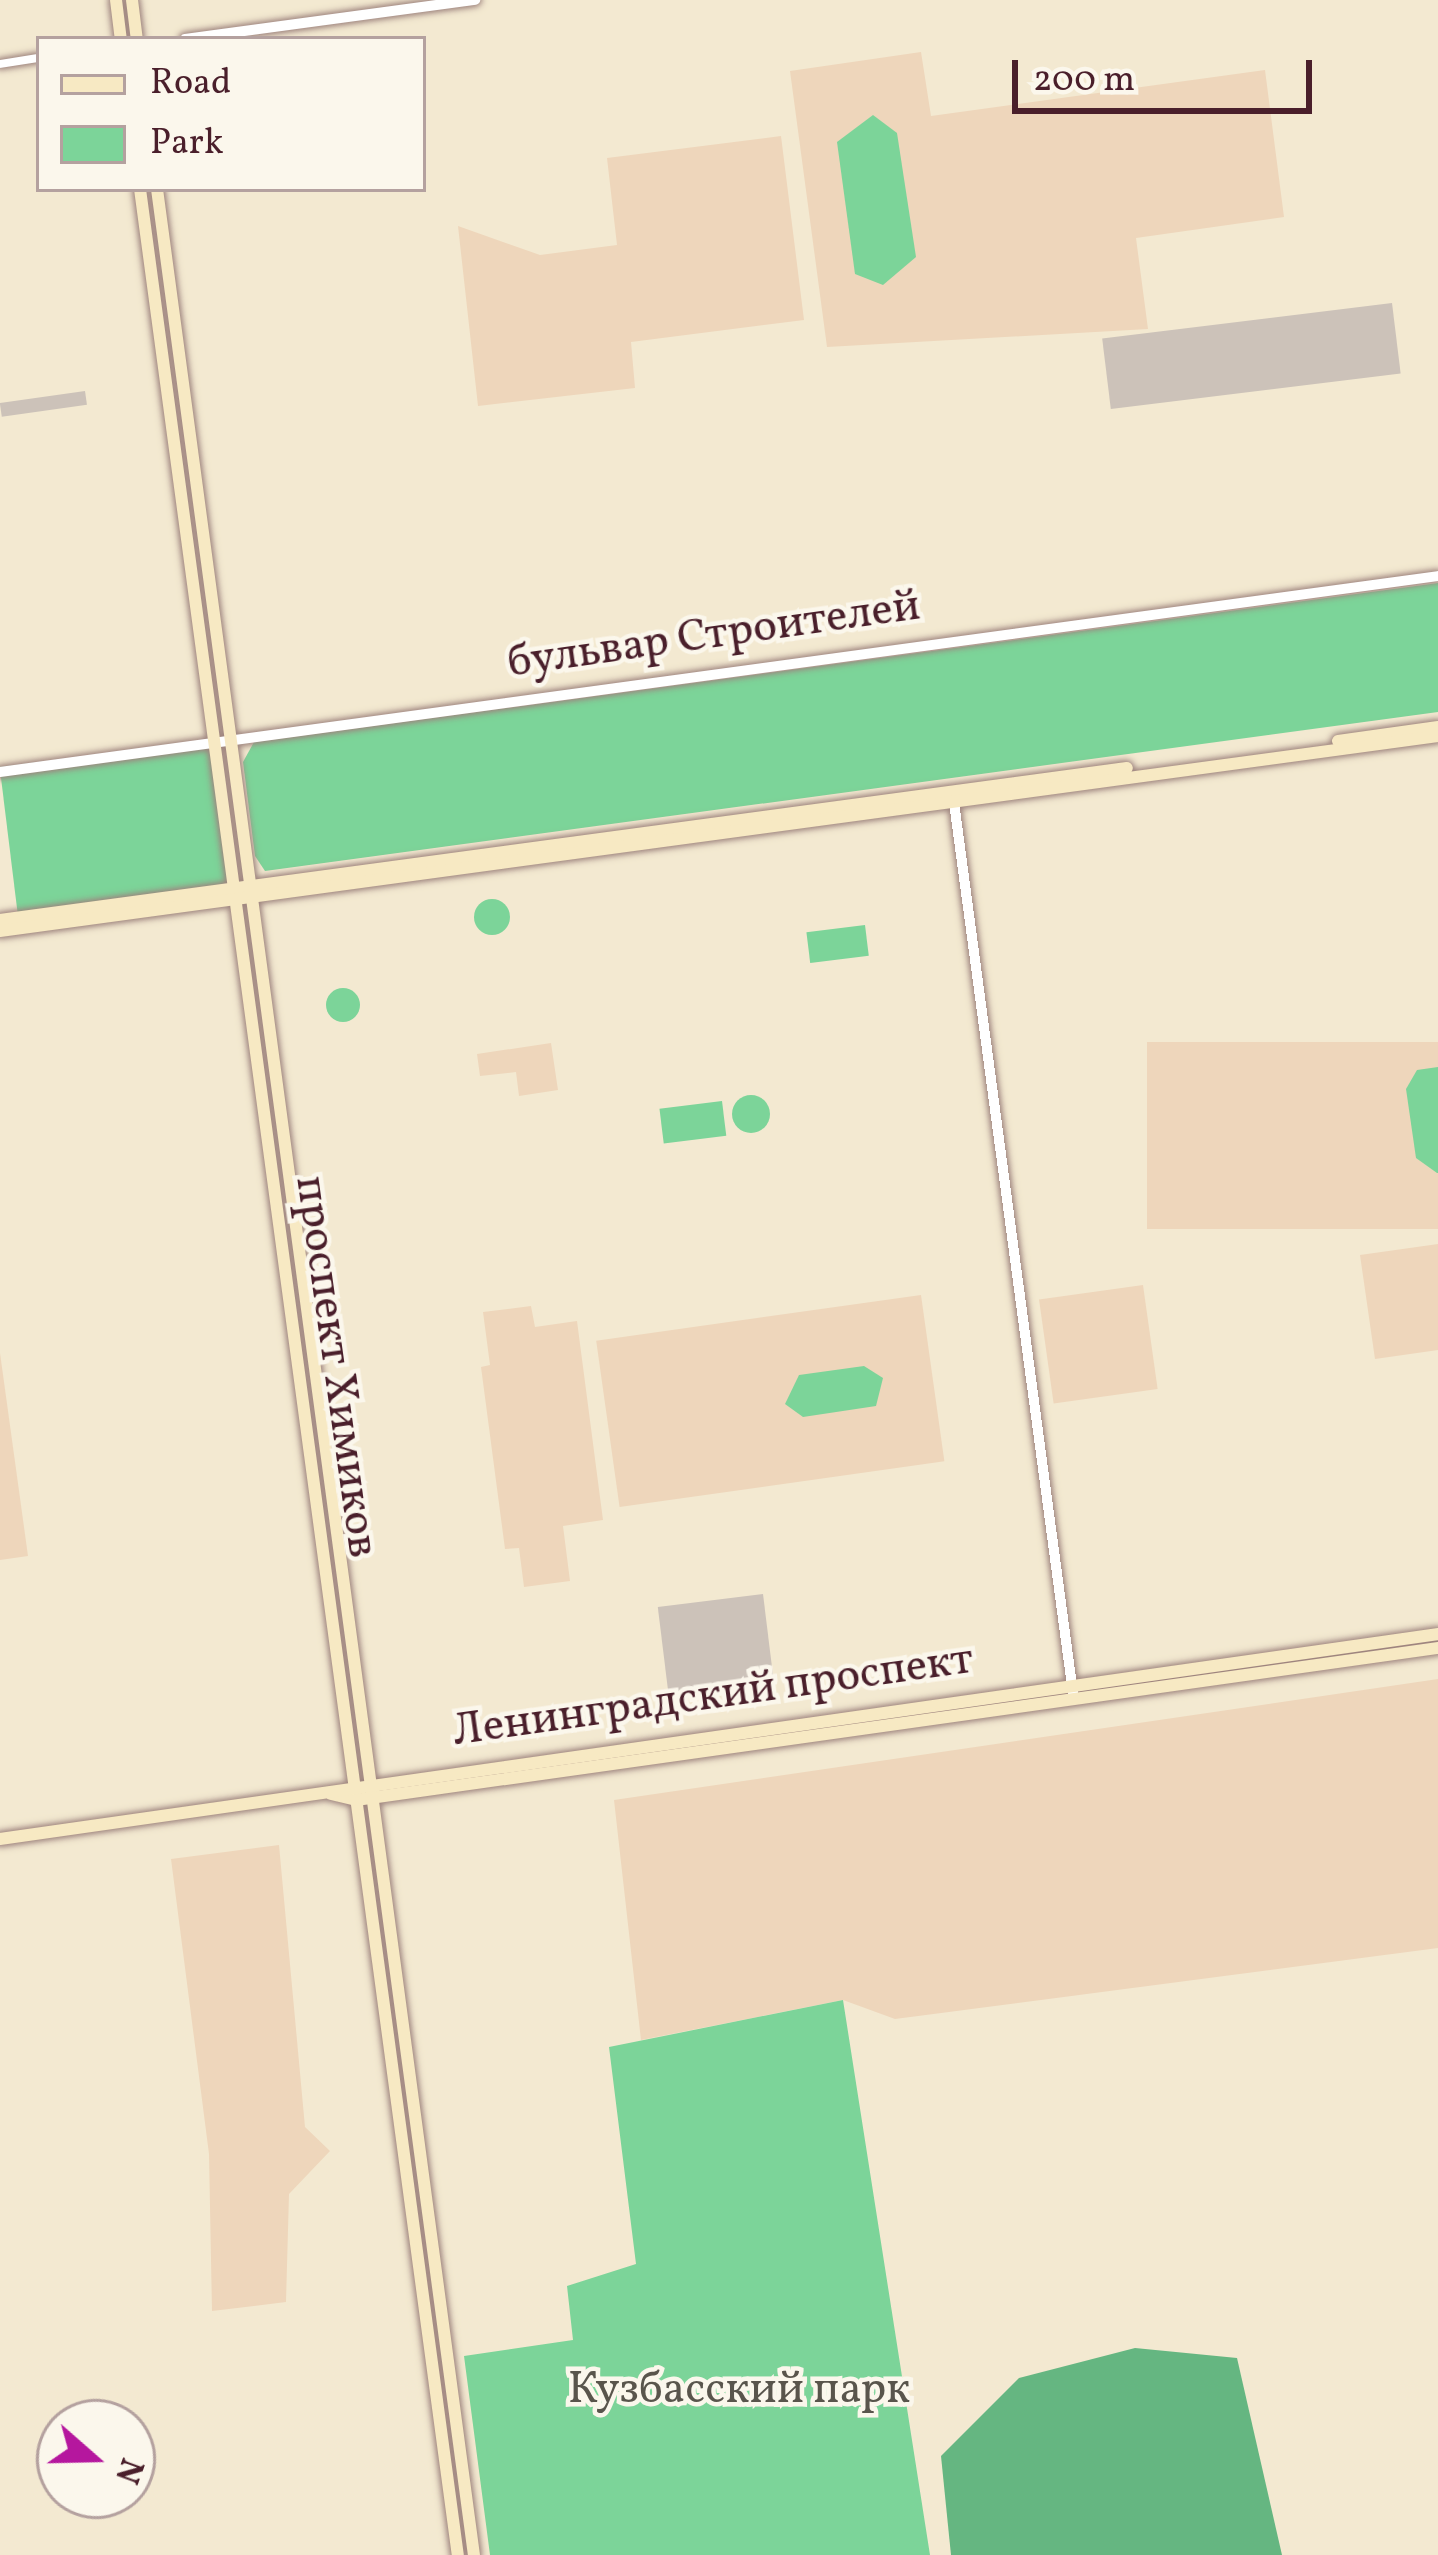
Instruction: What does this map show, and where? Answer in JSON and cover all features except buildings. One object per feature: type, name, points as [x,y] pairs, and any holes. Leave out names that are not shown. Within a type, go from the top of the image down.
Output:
[{"type":"main road","points":[[116,0],[122,36]]},
{"type":"main road","points":[[131,0],[137,36]]},
{"type":"main road","name":"проспект Химиков","points":[[140,192],[224,739]]},
{"type":"main road","name":"проспект Химиков","points":[[157,192],[458,2555]]},
{"type":"main road","points":[[0,931],[243,893],[1438,732]]},
{"type":"main road","points":[[0,920],[243,893]]},
{"type":"main road","name":"Ленинградский проспект","points":[[363,1799],[1438,1634]]},
{"type":"main road","name":"Ленинградский проспект","points":[[0,1839],[329,1794],[361,1782],[1072,1689],[1438,1648]]},
{"type":"main road","points":[[329,1794],[363,1799]]},
{"type":"main road","name":"проспект Химиков","points":[[363,1799],[474,2555]]},
{"type":"street","points":[[207,36],[475,0]]},
{"type":"street","points":[[0,64],[36,58]]},
{"type":"street","name":"бульвар Строителей","points":[[0,772],[1438,576]]},
{"type":"street","points":[[953,797],[1072,1689]]},
{"type":"shaded area","points":[[921,52],[931,116],[1265,70],[1284,217],[1136,238],[1148,329],[827,347],[790,71]]},
{"type":"shaded area","points":[[781,136],[804,320],[631,342],[635,388],[478,406],[458,226],[540,255],[617,245],[607,158]]},
{"type":"shaded area","points":[[1392,303],[1401,373],[1111,409],[1102,339]]},
{"type":"shaded area","points":[[85,391],[87,405],[2,417],[0,403]]},
{"type":"shaded area","points":[[1147,1042],[1438,1042],[1438,1229],[1147,1229]]},
{"type":"shaded area","points":[[551,1043],[558,1090],[519,1096],[516,1072],[480,1076],[477,1054]]},
{"type":"shaded area","points":[[1438,1244],[1438,1350],[1375,1359],[1360,1255]]},
{"type":"shaded area","points":[[1143,1285],[1158,1389],[1054,1404],[1039,1300]]},
{"type":"shaded area","points":[[921,1295],[944,1461],[620,1507],[596,1341]]},
{"type":"shaded area","points":[[531,1306],[535,1327],[577,1321],[603,1520],[563,1526],[570,1581],[524,1587],[519,1548],[505,1549],[481,1367],[490,1365],[483,1312]]},
{"type":"shaded area","points":[[0,1353],[28,1556],[0,1560]]},
{"type":"shaded area","points":[[763,1594],[774,1686],[669,1699],[658,1607]]},
{"type":"shaded area","points":[[1438,1679],[1438,1948],[895,2019],[843,2000],[641,2040],[614,1800]]},
{"type":"shaded area","points":[[279,1845],[305,2127],[330,2151],[289,2194],[286,2302],[212,2311],[209,2154],[171,1859]]},
{"type":"green space","points":[[873,115],[897,133],[916,257],[883,285],[855,274],[837,142]]},
{"type":"green space","points":[[1438,583],[1438,712],[265,871],[255,856],[243,762],[254,742]]},
{"type":"green space","points":[[217,740],[235,888],[18,915],[0,767]]},
{"type":"green space","points":[[492,899],[505,904],[510,917],[505,930],[492,935],[479,930],[474,917],[479,904]]},
{"type":"green space","points":[[865,925],[869,956],[810,963],[806,932]]},
{"type":"green space","points":[[343,988],[355,993],[360,1005],[355,1017],[343,1022],[331,1017],[326,1005],[331,993]]},
{"type":"green space","points":[[1438,1067],[1437,1173],[1416,1158],[1406,1089],[1417,1070]]},
{"type":"green space","points":[[751,1095],[764,1101],[770,1114],[764,1127],[751,1133],[738,1127],[732,1114],[738,1101]]},
{"type":"green space","points":[[722,1101],[726,1136],[664,1143],[659,1109]]},
{"type":"green space","points":[[864,1366],[883,1378],[876,1406],[803,1417],[785,1404],[799,1375]]},
{"type":"green space","name":"Кузбасский парк","points":[[843,2000],[930,2555],[490,2555],[464,2356],[573,2340],[567,2286],[636,2264],[609,2047]]},
{"type":"green space","points":[[1135,2348],[1237,2358],[1282,2555],[951,2555],[941,2456],[1019,2378]]}]
